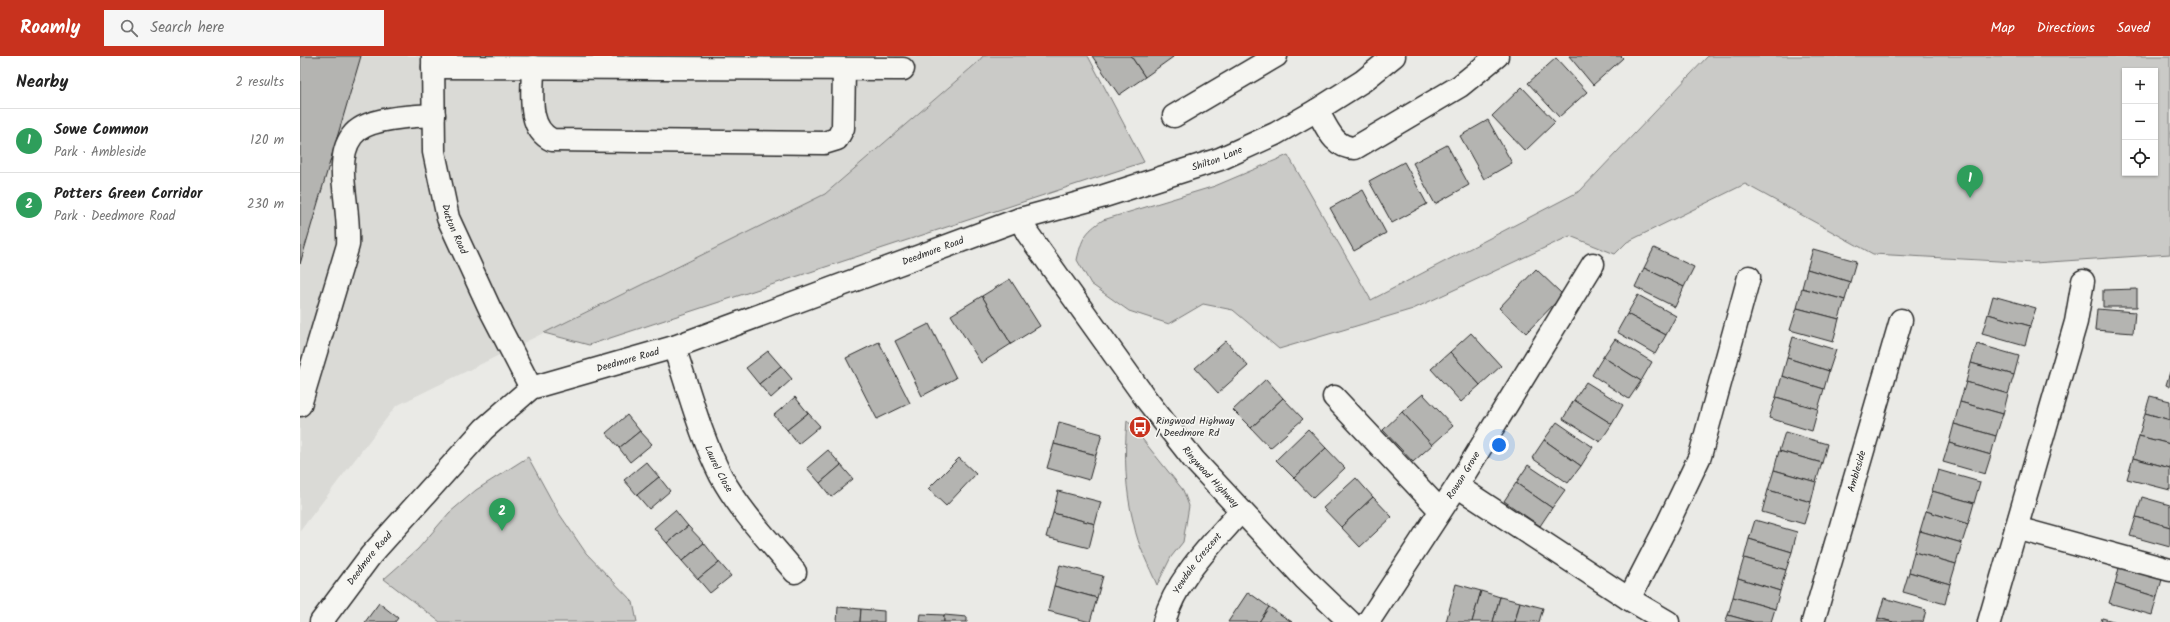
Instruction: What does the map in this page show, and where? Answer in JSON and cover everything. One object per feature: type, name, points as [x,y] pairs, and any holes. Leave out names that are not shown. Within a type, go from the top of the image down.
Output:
[{"type":"street","points":[[1174,116],[1276,56]]},
{"type":"street","name":"Shilton Lane","points":[[1020,218],[1101,196],[1220,159],[1275,134],[1317,110],[1363,81],[1394,56]]},
{"type":"street","points":[[1317,110],[1335,141],[1344,148],[1355,148],[1460,86],[1496,56]]},
{"type":"street","points":[[433,61],[533,67],[566,62],[808,62],[844,69],[904,69]]},
{"type":"street","name":"Dutton Road","points":[[433,61],[434,152],[448,218],[490,308],[531,388]]},
{"type":"street","points":[[533,67],[535,121],[537,128],[544,136],[552,140],[824,143],[837,139],[843,128],[844,69]]},
{"type":"street","points":[[300,405],[348,245],[349,228],[344,186],[344,162],[352,134],[368,125],[386,119],[434,115]]},
{"type":"street","name":"Deedmore Road","points":[[321,622],[372,555],[479,435],[531,388],[674,347],[1020,218]]},
{"type":"street","name":"Ringwood Highway","points":[[1020,218],[1028,234],[1146,400],[1194,460],[1306,579],[1350,622]]},
{"type":"street","name":"Rowan Grove","points":[[1368,622],[1457,486],[1593,264]]},
{"type":"street","points":[[1629,598],[1667,525],[1700,456],[1749,277]]},
{"type":"street","points":[[1989,622],[2076,322],[2083,281]]},
{"type":"street","name":"Ambleside","points":[[1813,622],[1901,320]]},
{"type":"street","name":"Laurel Close","points":[[674,347],[700,426],[722,477],[743,509],[795,572]]},
{"type":"street","points":[[1334,397],[1440,510]]},
{"type":"street","points":[[1457,486],[1668,622]]},
{"type":"street","name":"Yewdale Crescent","points":[[1164,622],[1166,612],[1182,582],[1199,559],[1241,510]]},
{"type":"street","points":[[2016,528],[2170,570]]},
{"type":"shaded area","points":[[300,56],[983,56],[978,62],[825,194],[396,406],[300,531]]},
{"type":"shaded area","points":[[983,56],[1088,56],[1144,162],[589,345],[544,333],[825,194],[978,62]]},
{"type":"shaded area","points":[[1708,56],[2170,56],[2170,254],[2034,263],[1873,254],[1745,184],[1627,242],[1615,254],[1570,236],[1413,309],[1279,349],[1233,310],[1203,304],[1169,324],[1129,311],[1091,284],[1077,260],[1085,236],[1092,228],[1103,220],[1215,186],[1288,155],[1371,300],[1580,191]]},
{"type":"shaded area","points":[[1127,420],[1183,490],[1189,506],[1183,542],[1171,557],[1157,585],[1138,541],[1131,512],[1126,472]]},
{"type":"shaded area","points":[[528,457],[558,512],[586,553],[633,602],[637,622],[440,622],[384,579],[418,549],[449,513],[476,490]]},
{"type":"building","points":[[300,56],[361,56],[300,264]]},
{"type":"building","points":[[1092,56],[1131,56],[1145,77],[1119,95]]},
{"type":"building","points":[[1131,56],[1173,56],[1173,57],[1145,77]]},
{"type":"building","points":[[1569,56],[1621,56],[1623,58],[1593,85]]},
{"type":"building","points":[[1556,58],[1587,92],[1559,117],[1528,83]]},
{"type":"building","points":[[1522,87],[1555,122],[1525,151],[1492,116]]},
{"type":"building","points":[[1488,120],[1512,163],[1484,179],[1460,136]]},
{"type":"building","points":[[1447,145],[1469,185],[1435,204],[1413,163]]},
{"type":"building","points":[[1404,162],[1427,204],[1392,223],[1369,181]]},
{"type":"building","points":[[1363,190],[1386,233],[1354,251],[1330,208]]},
{"type":"building","points":[[1654,248],[1694,267],[1684,287],[1644,268]]},
{"type":"building","points":[[1813,249],[1856,261],[1850,282],[1807,269]]},
{"type":"building","points":[[1644,268],[1684,287],[1675,307],[1635,287]]},
{"type":"building","points":[[1536,269],[1563,295],[1526,333],[1499,308]]},
{"type":"building","points":[[1807,269],[1850,282],[1845,300],[1802,288]]},
{"type":"building","points":[[1010,279],[1040,326],[1011,344],[982,296]]},
{"type":"building","points":[[1802,288],[1845,300],[1839,319],[1797,308]]},
{"type":"building","points":[[2137,289],[2137,307],[2103,307],[2103,290]]},
{"type":"building","points":[[1638,295],[1676,316],[1666,335],[1627,314]]},
{"type":"building","points":[[982,296],[1011,344],[981,363],[951,315]]},
{"type":"building","points":[[1993,296],[2036,308],[2030,326],[1988,314]]},
{"type":"building","points":[[1797,308],[1839,319],[1833,342],[1790,330]]},
{"type":"building","points":[[2097,309],[2135,312],[2133,333],[2095,330]]},
{"type":"building","points":[[1627,314],[1666,335],[1655,354],[1617,332]]},
{"type":"building","points":[[1988,314],[2030,326],[2025,346],[1982,334]]},
{"type":"building","points":[[929,324],[956,378],[922,396],[895,341]]},
{"type":"building","points":[[1471,333],[1501,366],[1480,385],[1450,352]]},
{"type":"building","points":[[1793,337],[1836,350],[1829,371],[1787,358]]},
{"type":"building","points":[[1615,339],[1652,362],[1641,381],[1603,357]]},
{"type":"building","points":[[1226,341],[1248,366],[1218,393],[1195,368]]},
{"type":"building","points":[[879,342],[910,403],[877,419],[846,358]]},
{"type":"building","points":[[1977,344],[2019,356],[2014,375],[1971,363]]},
{"type":"building","points":[[768,351],[781,366],[759,384],[746,368]]},
{"type":"building","points":[[1450,352],[1480,385],[1461,402],[1431,369]]},
{"type":"building","points":[[1603,357],[1641,381],[1629,399],[1592,375]]},
{"type":"building","points":[[1787,358],[1829,371],[1824,389],[1782,376]]},
{"type":"building","points":[[1971,363],[2014,375],[2008,394],[1966,382]]},
{"type":"building","points":[[781,366],[792,379],[771,398],[759,384]]},
{"type":"building","points":[[2170,372],[2170,387],[2166,385]]},
{"type":"building","points":[[1782,376],[1824,389],[1818,409],[1776,397]]},
{"type":"building","points":[[1266,379],[1283,398],[1251,428],[1233,410]]},
{"type":"building","points":[[1586,382],[1623,405],[1612,424],[1574,400]]},
{"type":"building","points":[[1966,382],[2008,394],[2003,414],[1960,402]]},
{"type":"building","points":[[1423,394],[1453,426],[1432,445],[1402,412]]},
{"type":"building","points":[[2150,396],[2170,401],[2170,420],[2145,413]]},
{"type":"building","points":[[795,397],[808,413],[787,430],[774,415]]},
{"type":"building","points":[[1776,397],[1818,409],[1812,431],[1769,418]]},
{"type":"building","points":[[1283,398],[1303,419],[1270,448],[1251,428]]},
{"type":"building","points":[[1574,400],[1612,424],[1600,442],[1563,419]]},
{"type":"building","points":[[1960,402],[2003,414],[1996,436],[1954,424]]},
{"type":"building","points":[[1402,412],[1432,445],[1413,462],[1383,430]]},
{"type":"building","points":[[808,413],[820,426],[798,444],[787,430]]},
{"type":"building","points":[[2145,413],[2170,420],[2170,444],[2139,436]]},
{"type":"building","points":[[627,415],[640,431],[619,448],[606,433]]},
{"type":"building","points":[[1059,422],[1102,434],[1096,455],[1054,444]]},
{"type":"building","points":[[1557,422],[1593,447],[1581,466],[1544,440]]},
{"type":"building","points":[[1954,424],[1996,436],[1991,455],[1949,443]]},
{"type":"building","points":[[1308,429],[1326,448],[1294,478],[1276,460]]},
{"type":"building","points":[[640,431],[652,444],[630,462],[619,448]]},
{"type":"building","points":[[1785,432],[1827,444],[1822,463],[1779,451]]},
{"type":"building","points":[[2139,436],[2170,444],[2170,468],[2133,458]]},
{"type":"building","points":[[1544,440],[1581,466],[1568,483],[1532,458]]},
{"type":"building","points":[[1949,443],[1991,455],[1985,474],[1943,462]]},
{"type":"building","points":[[1054,444],[1096,455],[1089,480],[1047,468]]},
{"type":"building","points":[[1326,448],[1345,468],[1313,498],[1294,478]]},
{"type":"building","points":[[828,450],[841,465],[820,483],[807,468]]},
{"type":"building","points":[[1779,451],[1822,463],[1816,482],[1774,470]]},
{"type":"building","points":[[959,458],[976,474],[946,506],[928,489]]},
{"type":"building","points":[[2133,458],[2170,468],[2170,490],[2127,479]]},
{"type":"building","points":[[646,462],[659,477],[637,495],[624,480]]},
{"type":"building","points":[[841,465],[853,479],[831,497],[820,483]]},
{"type":"building","points":[[1528,465],[1565,490],[1552,508],[1516,483]]},
{"type":"building","points":[[1774,470],[1816,482],[1811,502],[1768,490]]},
{"type":"building","points":[[1938,470],[1980,482],[1974,503],[1932,491]]},
{"type":"building","points":[[659,477],[670,491],[649,509],[637,495]]},
{"type":"building","points":[[1356,478],[1373,497],[1341,527],[1323,508]]},
{"type":"building","points":[[1516,483],[1552,508],[1540,526],[1504,501]]},
{"type":"building","points":[[1768,490],[1811,502],[1804,524],[1762,512]]},
{"type":"building","points":[[1058,491],[1101,502],[1095,524],[1053,513]]},
{"type":"building","points":[[1932,491],[1974,503],[1968,524],[1926,511]]},
{"type":"building","points":[[1373,497],[1392,517],[1360,547],[1341,527]]},
{"type":"building","points":[[2142,497],[2170,505],[2170,527],[2136,517]]},
{"type":"building","points":[[675,510],[688,526],[667,543],[654,528]]},
{"type":"building","points":[[1926,511],[1968,524],[1962,543],[1920,531]]},
{"type":"building","points":[[1053,513],[1095,524],[1089,548],[1046,537]]},
{"type":"building","points":[[2136,517],[2170,527],[2170,547],[2130,536]]},
{"type":"building","points":[[1755,520],[1797,532],[1792,552],[1749,539]]},
{"type":"building","points":[[688,526],[704,543],[682,561],[667,543]]},
{"type":"building","points":[[1920,531],[1962,543],[1956,564],[1914,552]]},
{"type":"building","points":[[1749,539],[1792,552],[1786,570],[1744,558]]},
{"type":"building","points":[[704,543],[719,562],[698,579],[682,561]]},
{"type":"building","points":[[1914,552],[1956,564],[1950,584],[1909,572]]},
{"type":"building","points":[[1744,558],[1786,570],[1780,591],[1738,578]]},
{"type":"building","points":[[719,562],[731,576],[710,593],[698,579]]},
{"type":"building","points":[[2120,564],[2163,576],[2157,597],[2115,584]]},
{"type":"building","points":[[1060,565],[1103,576],[1097,598],[1054,586]]},
{"type":"building","points":[[1909,572],[1950,584],[1945,604],[1903,592]]},
{"type":"building","points":[[1738,578],[1780,591],[1775,609],[1733,597]]},
{"type":"building","points":[[1456,584],[1481,591],[1472,622],[1446,622]]},
{"type":"building","points":[[2115,584],[2157,597],[2152,615],[2109,603]]},
{"type":"building","points":[[1054,586],[1097,598],[1090,622],[1048,611]]},
{"type":"building","points":[[1481,591],[1500,597],[1493,622],[1472,622]]},
{"type":"building","points":[[1248,592],[1269,607],[1259,622],[1228,622]]},
{"type":"building","points":[[1500,597],[1520,602],[1515,622],[1493,622]]},
{"type":"building","points":[[1733,597],[1775,609],[1771,622],[1753,622],[1728,615]]},
{"type":"building","points":[[1884,598],[1926,610],[1923,622],[1893,622],[1878,618]]},
{"type":"building","points":[[1520,602],[1543,608],[1539,622],[1515,622]]},
{"type":"building","points":[[379,603],[398,618],[395,622],[365,622]]},
{"type":"building","points":[[838,607],[861,609],[860,622],[837,622]]},
{"type":"building","points":[[1269,607],[1292,622],[1259,622]]},
{"type":"building","points":[[861,609],[884,611],[884,622],[860,622]]},
{"type":"building","points":[[921,614],[944,615],[944,622],[920,622]]},
{"type":"building","points":[[944,615],[967,617],[967,622],[944,622]]},
{"type":"building","points":[[1728,615],[1753,622],[1725,622]]},
{"type":"building","points":[[1878,618],[1893,622],[1877,622]]},
{"type":"building","points":[[2102,618],[2117,622],[2101,622]]},
{"type":"place","name":"Sowe Common","points":[[1970,198]]},
{"type":"place","name":"Ringwood Highway / Deedmore Rd","points":[[1140,427]]},
{"type":"place","name":"Potters Green Corridor","points":[[502,531]]}]
